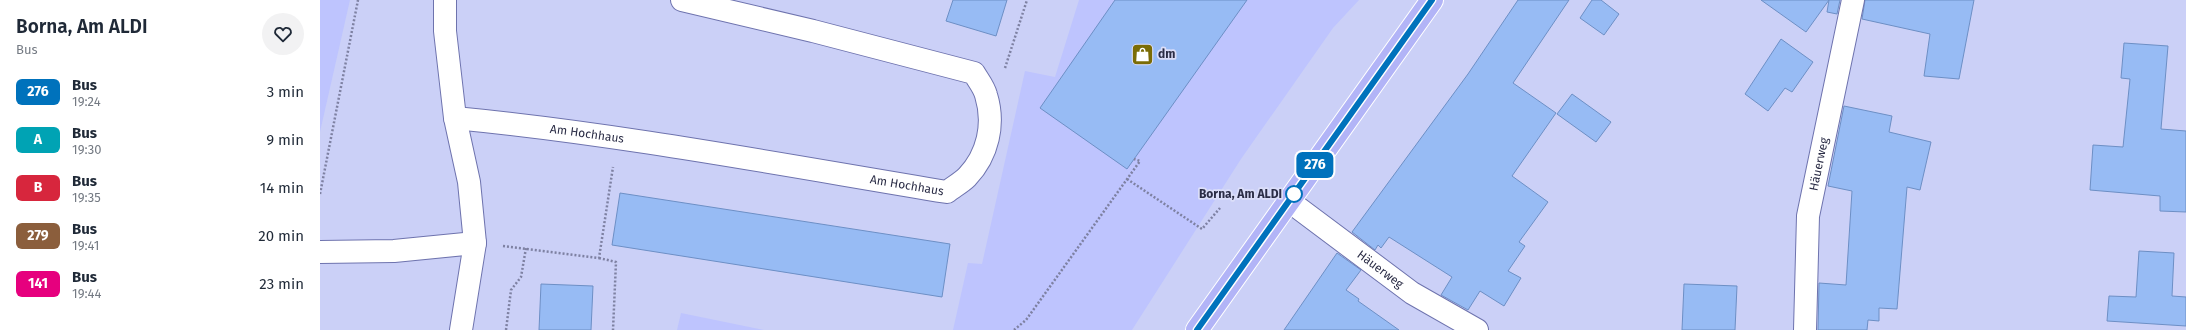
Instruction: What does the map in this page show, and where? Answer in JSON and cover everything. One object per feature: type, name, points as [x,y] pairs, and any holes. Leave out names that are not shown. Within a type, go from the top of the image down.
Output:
[{"type":"main road","points":[[1197,330],[1432,0]]},
{"type":"street","points":[[445,0],[444,31],[455,118],[469,182],[475,243],[461,330]]},
{"type":"street","points":[[682,0],[813,30],[974,74]]},
{"type":"street","name":"Häuerweg","points":[[1804,330],[1808,216],[1853,0]]},
{"type":"street","name":"Am Hochhaus","points":[[455,118],[526,125],[619,138],[947,192],[966,178],[980,160],[988,139],[990,116],[986,93],[974,74]]},
{"type":"street","name":"Häuerweg","points":[[1289,201],[1412,293],[1477,330]]},
{"type":"street","points":[[320,252],[394,251],[475,243]]},
{"type":"path","points":[[320,194],[358,0]]},
{"type":"path","points":[[974,74],[1001,80],[1027,0]]},
{"type":"path","points":[[599,258],[619,138]]},
{"type":"path","points":[[1014,330],[1026,320],[1140,161],[1134,159]]},
{"type":"path","points":[[1127,179],[1202,229],[1220,208]]},
{"type":"path","points":[[475,243],[526,248],[599,258],[616,262],[613,330]]},
{"type":"path","points":[[506,330],[511,290],[521,277],[526,248]]},
{"type":"shaded area","points":[[320,0],[350,0],[320,132]]},
{"type":"shaded area","points":[[1079,0],[1359,0],[1333,28],[1241,159],[1132,330],[953,330],[968,263],[982,264],[1025,71],[1055,77]]},
{"type":"shaded area","points":[[681,313],[764,330],[677,330]]},
{"type":"building","points":[[953,0],[1007,0],[996,36],[946,21]]},
{"type":"building","name":"dm","points":[[1115,0],[1247,0],[1127,169],[1040,108]]},
{"type":"building","points":[[1518,0],[1569,0],[1513,83],[1556,113],[1512,176],[1548,202],[1519,242],[1525,246],[1508,271],[1521,278],[1504,306],[1480,291],[1468,310],[1441,295],[1452,277],[1389,237],[1381,248],[1378,245],[1375,250],[1352,232],[1468,74]]},
{"type":"building","points":[[1592,0],[1601,0],[1619,14],[1604,35],[1580,18]]},
{"type":"building","points":[[1761,0],[1829,0],[1806,32]]},
{"type":"building","points":[[1829,0],[1840,0],[1837,14],[1827,12]]},
{"type":"building","points":[[1865,0],[1974,0],[1959,79],[1924,76],[1930,34],[1862,19]]},
{"type":"building","points":[[1781,39],[1813,62],[1792,92],[1785,88],[1768,111],[1745,94]]},
{"type":"building","points":[[2124,43],[2168,46],[2161,129],[2186,131],[2186,212],[2160,211],[2160,196],[2090,190],[2093,145],[2123,147],[2130,79],[2121,78]]},
{"type":"building","points":[[1572,94],[1611,122],[1596,142],[1557,114]]},
{"type":"building","points":[[1844,106],[1892,116],[1889,132],[1931,142],[1920,190],[1907,187],[1897,309],[1879,308],[1879,321],[1868,320],[1867,330],[1818,330],[1819,283],[1846,285],[1852,191],[1828,186]]},
{"type":"building","points":[[620,193],[950,244],[942,297],[612,245]]},
{"type":"building","points":[[2139,251],[2174,253],[2172,296],[2186,297],[2186,326],[2107,321],[2109,296],[2136,297]]},
{"type":"building","points":[[1337,253],[1361,270],[1346,290],[1359,299],[1358,301],[1399,330],[1284,330]]},
{"type":"building","points":[[541,284],[593,286],[591,330],[539,330]]},
{"type":"building","points":[[1684,284],[1737,286],[1735,330],[1682,330]]},
{"type":"bus line","name":"276","points":[[1197,330],[1432,0]]},
{"type":"place","name":"dm","points":[[1143,54]]},
{"type":"place","name":"Borna, Am ALDI","points":[[1294,194]]}]
